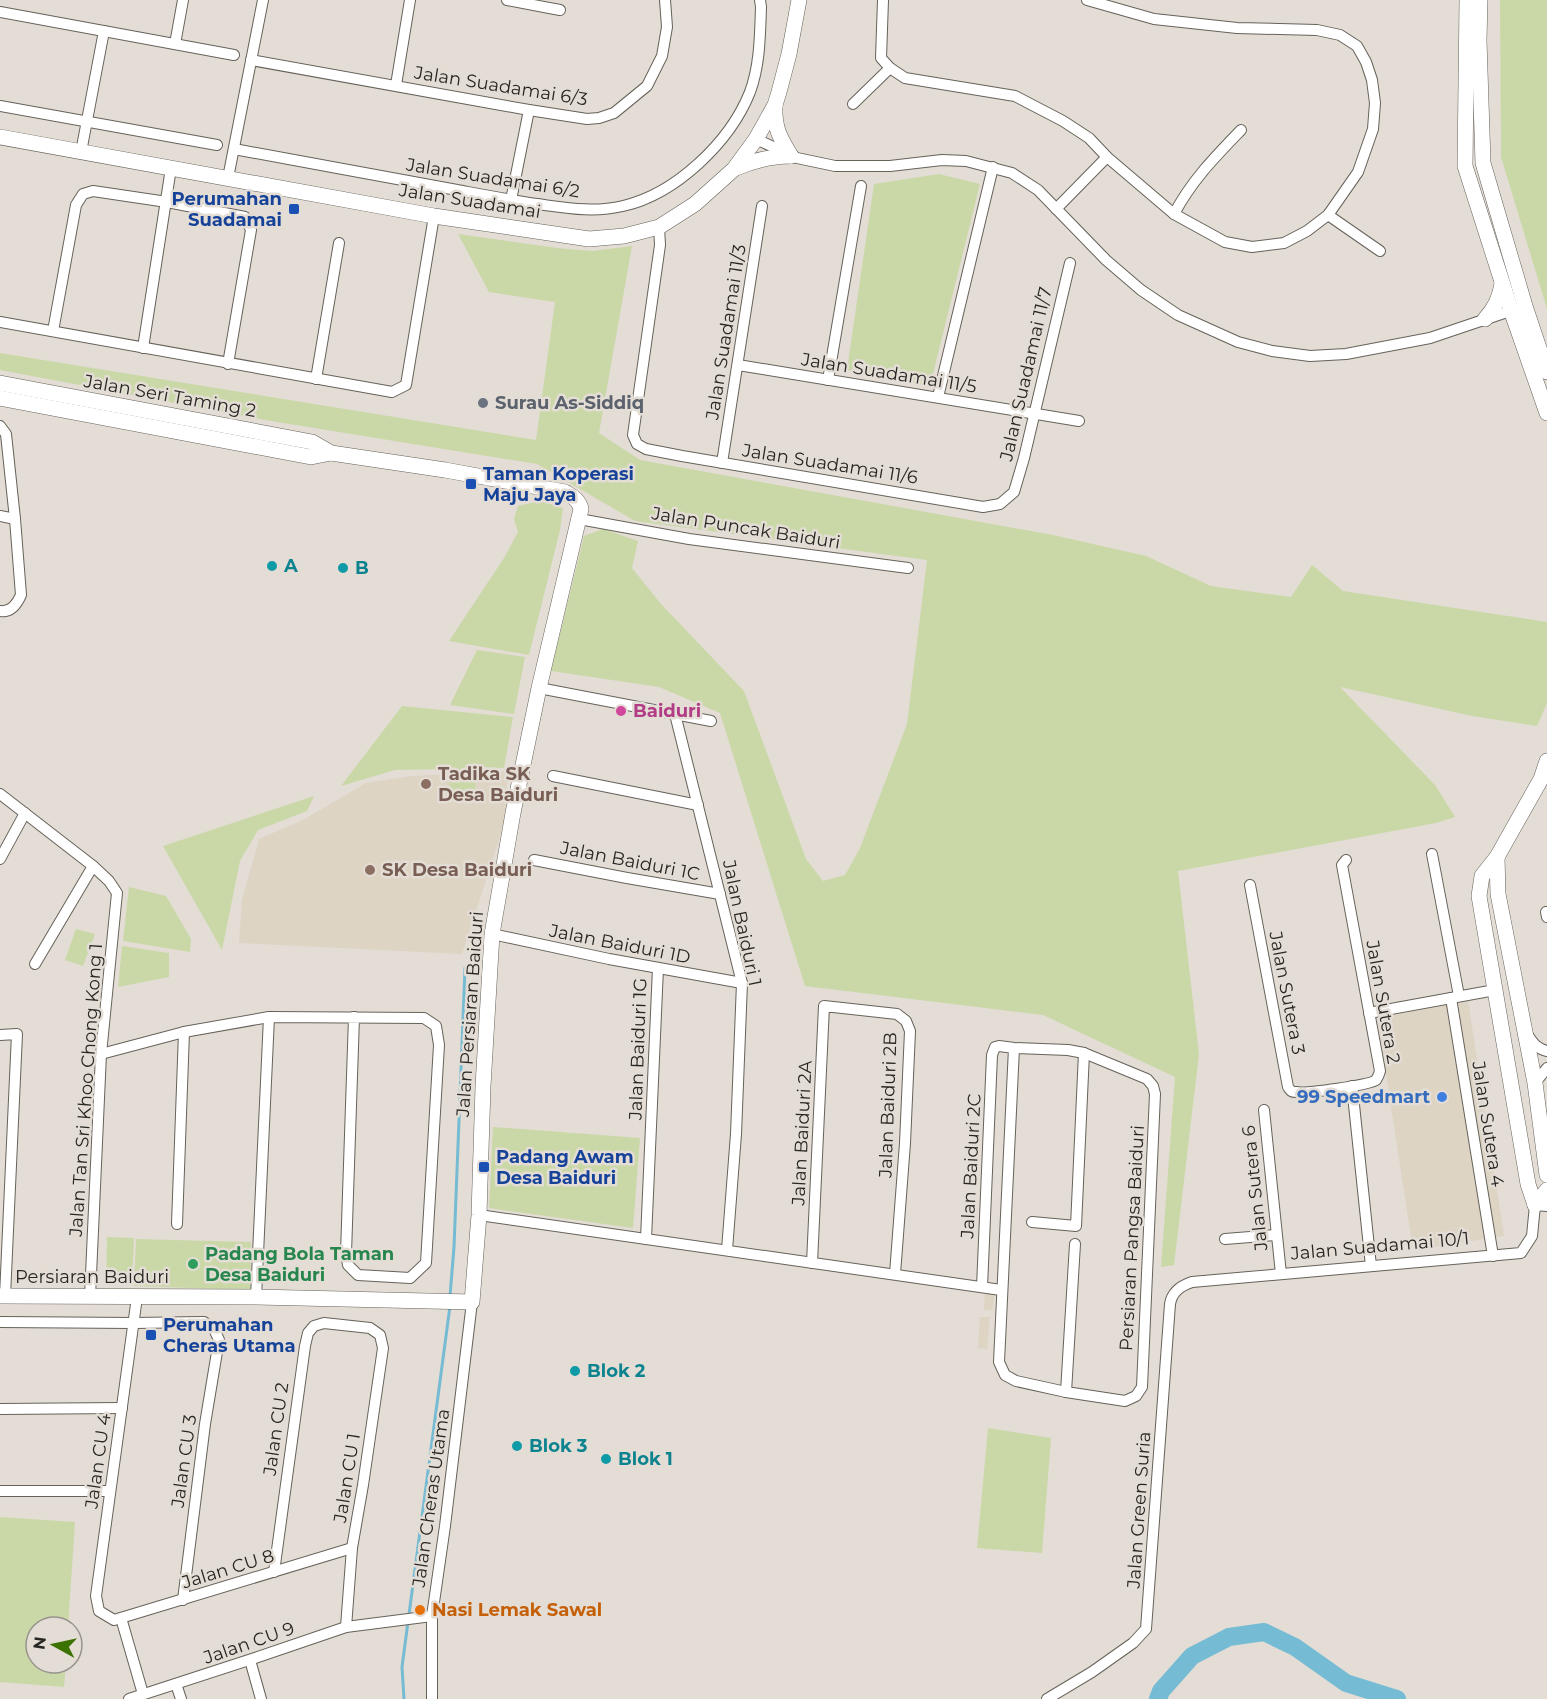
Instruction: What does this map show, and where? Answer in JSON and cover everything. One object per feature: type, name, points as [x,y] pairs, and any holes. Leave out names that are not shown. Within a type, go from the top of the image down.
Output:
[{"type":"street","points":[[175,44],[183,0]]},
{"type":"street","points":[[228,178],[263,0]]},
{"type":"street","points":[[396,85],[410,0]]},
{"type":"street","points":[[507,0],[560,10]]},
{"type":"street","name":"Jalan Suadamai 6/3","points":[[251,60],[587,119],[614,113],[647,86],[662,56],[667,27],[665,0]]},
{"type":"street","name":"Jalan Suadamai 6/2","points":[[234,149],[511,200],[582,210],[620,207],[638,202],[681,178],[707,155],[731,128],[750,91],[760,50],[760,0]]},
{"type":"street","name":"Jalan Suadamai","points":[[0,137],[434,216],[589,239],[624,236],[659,227],[694,204],[734,169],[756,139],[775,105],[789,54],[800,0]]},
{"type":"street","points":[[883,0],[881,58],[890,68],[905,78],[1015,96],[1063,121],[1089,138],[1107,157],[1173,214],[1225,243],[1252,247],[1284,243],[1307,231],[1328,215],[1358,172],[1373,129],[1376,103],[1372,80],[1357,46],[1340,35],[1317,30],[1237,28],[1154,19],[1087,0]]},
{"type":"street","points":[[1467,0],[1465,166],[1502,282],[1518,308],[1547,372]]},
{"type":"street","points":[[1480,0],[1483,163],[1518,308],[1520,337],[1547,413]]},
{"type":"street","points":[[0,12],[234,55]]},
{"type":"street","points":[[81,152],[104,31]]},
{"type":"street","points":[[853,104],[890,68]]},
{"type":"street","points":[[775,105],[779,136],[791,156]]},
{"type":"street","points":[[0,106],[217,145]]},
{"type":"street","points":[[511,200],[529,110]]},
{"type":"street","points":[[1173,214],[1200,173],[1241,130]]},
{"type":"street","points":[[756,139],[791,156],[835,166],[890,166],[942,160],[966,161],[1012,173],[1038,190],[1106,260],[1141,290],[1178,315],[1238,342],[1272,351],[1310,356],[1346,354],[1430,338],[1518,308]]},
{"type":"street","points":[[734,169],[772,156],[791,156]]},
{"type":"street","points":[[1056,208],[1107,157]]},
{"type":"street","points":[[938,398],[993,167]]},
{"type":"street","points":[[143,348],[171,168]]},
{"type":"street","points":[[828,380],[861,186]]},
{"type":"street","points":[[53,331],[76,205],[82,194],[93,191],[167,202],[245,217],[251,230],[228,364]]},
{"type":"street","name":"Jalan Suadamai 11/3","points":[[722,464],[762,206]]},
{"type":"street","points":[[1328,215],[1380,252]]},
{"type":"street","points":[[0,322],[392,392],[406,385],[434,216]]},
{"type":"street","name":"Jalan Suadamai 11/6","points":[[659,227],[660,245],[633,435],[637,444],[646,449],[722,464],[867,486],[983,507],[1000,504],[1014,492]]},
{"type":"street","points":[[316,379],[339,243]]},
{"type":"street","name":"Jalan Suadamai 11/7","points":[[1014,492],[1070,263]]},
{"type":"street","points":[[1485,319],[1499,299],[1502,282]]},
{"type":"street","points":[[1485,319],[1496,320],[1509,326],[1520,337]]},
{"type":"street","name":"Jalan Suadamai 11/5","points":[[738,365],[1079,421]]},
{"type":"street","name":"Jalan Seri Taming 2","points":[[0,383],[312,442],[331,453]]},
{"type":"street","name":"Jalan Seri Taming 2","points":[[0,398],[310,457],[331,453],[445,470],[565,492],[579,503],[581,509],[579,519]]},
{"type":"street","points":[[0,426],[6,434],[21,595],[16,606],[5,612],[0,610]]},
{"type":"street","points":[[0,516],[15,519]]},
{"type":"street","name":"Jalan Puncak Baiduri","points":[[579,519],[689,539],[908,568]]},
{"type":"street","name":"Jalan Persiaran Baiduri","points":[[472,1302],[492,934],[539,688],[579,519]]},
{"type":"street","points":[[539,688],[711,721]]},
{"type":"street","name":"Jalan Baiduri 1","points":[[675,714],[742,983],[736,1134],[727,1251]]},
{"type":"street","name":"Jalan Suadamai 10/1","points":[[1192,1282],[1521,1253],[1527,1245],[1541,1206],[1528,1184],[1479,896],[1482,876],[1497,857],[1540,779],[1547,761]]},
{"type":"street","points":[[553,776],[698,805]]},
{"type":"street","points":[[0,794],[93,866],[35,964]]},
{"type":"street","points":[[0,859],[25,813]]},
{"type":"street","name":"Jalan Sutera 4","points":[[1432,854],[1493,1256]]},
{"type":"street","points":[[1497,857],[1498,894],[1535,1083],[1547,1175]]},
{"type":"street","name":"Jalan Baiduri 1C","points":[[534,860],[720,894]]},
{"type":"street","name":"Jalan Sutera 2","points":[[1307,1092],[1374,1082],[1380,1071],[1342,865],[1346,860]]},
{"type":"street","name":"Jalan Tan Sri Khoo Chong Kong 1","points":[[90,1297],[101,1054],[117,893],[109,881],[93,866]]},
{"type":"street","name":"Jalan Sutera 3","points":[[1250,885],[1288,1087],[1291,1091],[1307,1092]]},
{"type":"street","name":"Jalan Baiduri 1D","points":[[492,934],[742,983]]},
{"type":"street","name":"Jalan Baiduri 1G","points":[[646,1239],[658,968]]},
{"type":"street","points":[[1369,1013],[1455,994],[1495,990]]},
{"type":"street","name":"Jalan Baiduri 2A","points":[[812,1263],[824,1006]]},
{"type":"street","name":"Jalan Baiduri 2B","points":[[824,1006],[897,1014],[906,1021],[910,1030],[905,1143],[895,1274]]},
{"type":"street","points":[[101,1054],[184,1032],[269,1017],[354,1017],[424,1018],[436,1026],[439,1044],[426,1263],[410,1278],[358,1275],[348,1265],[346,1253],[348,1168],[354,1017]]},
{"type":"street","points":[[256,1297],[269,1017]]},
{"type":"street","points":[[177,1224],[184,1032]]},
{"type":"street","points":[[1525,1032],[1534,1044],[1547,1051]]},
{"type":"street","points":[[0,1035],[17,1034],[2,1296]]},
{"type":"street","name":"Persiaran Pangsa Baiduri","points":[[995,1047],[1068,1050],[1084,1053],[1147,1079],[1153,1086],[1155,1094],[1142,1387],[1136,1396],[1125,1401],[1066,1392],[1016,1381],[1005,1376],[999,1362],[1001,1290]]},
{"type":"street","name":"Jalan Baiduri 2C","points":[[982,1287],[992,1055],[995,1047]]},
{"type":"street","points":[[478,1215],[1001,1290],[1014,1048]]},
{"type":"street","points":[[1032,1222],[1076,1226],[1084,1053]]},
{"type":"street","points":[[1535,1083],[1547,1068]]},
{"type":"street","points":[[1352,1086],[1371,1266]]},
{"type":"street","name":"Jalan Sutera 6","points":[[1264,1110],[1281,1274]]},
{"type":"street","points":[[0,1122],[13,1122]]},
{"type":"street","points":[[1541,1206],[1547,1190]]},
{"type":"street","points":[[1225,1239],[1276,1235]]},
{"type":"street","points":[[1066,1392],[1075,1244]]},
{"type":"street","name":"Jalan Green Suria","points":[[1047,1699],[1092,1672],[1133,1643],[1146,1629],[1170,1304],[1177,1290],[1192,1282]]},
{"type":"street","name":"Persiaran Baiduri","points":[[2,1296],[256,1297],[472,1302]]},
{"type":"street","name":"Jalan CU 4","points":[[117,1619],[99,1611],[96,1596],[137,1298]]},
{"type":"street","name":"Jalan Cheras Utama","points":[[432,1699],[432,1616],[472,1302]]},
{"type":"street","points":[[0,1322],[134,1323]]},
{"type":"street","name":"Jalan CU 3","points":[[134,1323],[204,1322],[214,1329],[219,1340],[205,1424],[183,1600]]},
{"type":"street","name":"Jalan CU 2","points":[[273,1572],[308,1333],[314,1326],[324,1323],[370,1328],[380,1335]]},
{"type":"street","name":"Jalan CU 1","points":[[346,1627],[352,1548],[383,1348],[380,1335]]},
{"type":"street","points":[[0,1409],[122,1408]]},
{"type":"street","points":[[0,1491],[110,1491]]},
{"type":"street","name":"Jalan CU 8","points":[[117,1619],[352,1548]]},
{"type":"street","name":"Jalan CU 9","points":[[129,1699],[346,1627],[432,1616]]},
{"type":"street","points":[[117,1619],[143,1694]]},
{"type":"street","points":[[250,1660],[261,1699]]},
{"type":"street","points":[[176,1684],[181,1699]]},
{"type":"shaded area","name":"SK Desa Baiduri","points":[[508,771],[504,825],[462,954],[239,943],[242,900],[259,839],[305,819],[366,783],[412,776]]},
{"type":"shaded area","points":[[1468,1001],[1504,1236],[1413,1250],[1377,1016]]},
{"type":"shaded area","points":[[985,1292],[994,1293],[993,1310],[984,1310]]},
{"type":"shaded area","points":[[980,1317],[990,1317],[987,1349],[978,1348]]},
{"type":"green space","points":[[1500,0],[1547,0],[1547,309],[1501,157]]},
{"type":"green space","points":[[939,174],[980,184],[930,386],[847,370],[874,184]]},
{"type":"green space","points":[[458,234],[592,251],[632,246],[599,433],[640,460],[1053,535],[1146,556],[1211,586],[1291,597],[1312,565],[1343,591],[1547,622],[1547,703],[1537,726],[1472,716],[1340,687],[1435,785],[1455,817],[1436,823],[1178,871],[1199,1054],[1174,1265],[1161,1267],[1175,1077],[1043,1015],[805,986],[720,713],[659,687],[551,671],[584,536],[603,529],[638,541],[632,568],[661,604],[744,691],[806,859],[823,881],[845,875],[860,848],[907,724],[927,560],[635,521],[537,464],[265,420],[0,370],[0,353],[536,440],[555,302],[489,292]]},
{"type":"green space","points":[[540,501],[563,508],[560,530],[529,655],[449,641],[504,558],[518,532],[514,519],[518,506]]},
{"type":"green space","points":[[477,650],[525,657],[514,714],[450,705]]},
{"type":"green space","points":[[402,706],[513,717],[504,768],[477,767],[475,793],[451,793],[447,769],[395,770],[341,786]]},
{"type":"green space","points":[[314,796],[307,811],[258,830],[240,861],[222,950],[163,846]]},
{"type":"green space","points":[[129,887],[166,896],[191,939],[190,952],[123,941]]},
{"type":"green space","points":[[76,929],[95,934],[83,966],[65,960]]},
{"type":"green space","points":[[122,946],[169,953],[169,977],[118,987]]},
{"type":"green space","points":[[493,1127],[640,1138],[633,1228],[489,1208]]},
{"type":"green space","points":[[107,1237],[134,1238],[132,1283],[106,1282]]},
{"type":"green space","name":"Padang Bola Taman Desa Baiduri","points":[[136,1239],[251,1242],[250,1290],[134,1286]]},
{"type":"green space","points":[[988,1428],[1051,1438],[1042,1553],[977,1548]]},
{"type":"green space","points":[[0,1517],[75,1522],[69,1615],[24,1615],[24,1675],[65,1675],[64,1687],[0,1682]]},
{"type":"waterway","points":[[450,1296],[465,968]]},
{"type":"waterway","points":[[404,1699],[402,1667],[450,1306]]},
{"type":"waterway","points":[[1158,1699],[1161,1691],[1192,1656],[1229,1637],[1264,1632],[1295,1647],[1346,1683],[1397,1699]]},
{"type":"place","name":"Perumahan Suadamai","points":[[294,209]]},
{"type":"place","name":"Surau As-Siddiq","points":[[483,403]]},
{"type":"place","name":"Taman Koperasi Maju Jaya","points":[[471,484]]},
{"type":"place","name":"A","points":[[272,566]]},
{"type":"place","name":"B","points":[[343,568]]},
{"type":"place","name":"Baiduri","points":[[621,711]]},
{"type":"place","name":"Tadika SK Desa Baiduri","points":[[426,784]]},
{"type":"place","name":"SK Desa Baiduri","points":[[370,870]]},
{"type":"place","name":"99 Speedmart","points":[[1442,1097]]},
{"type":"place","name":"Padang Awam Desa Baiduri","points":[[484,1167]]},
{"type":"place","name":"Padang Bola Taman Desa Baiduri","points":[[193,1264]]},
{"type":"place","name":"Perumahan Cheras Utama","points":[[151,1335]]},
{"type":"place","name":"Blok 2","points":[[575,1371]]},
{"type":"place","name":"Blok 3","points":[[517,1446]]},
{"type":"place","name":"Blok 1","points":[[606,1459]]},
{"type":"place","name":"Nasi Lemak Sawal","points":[[420,1610]]}]
